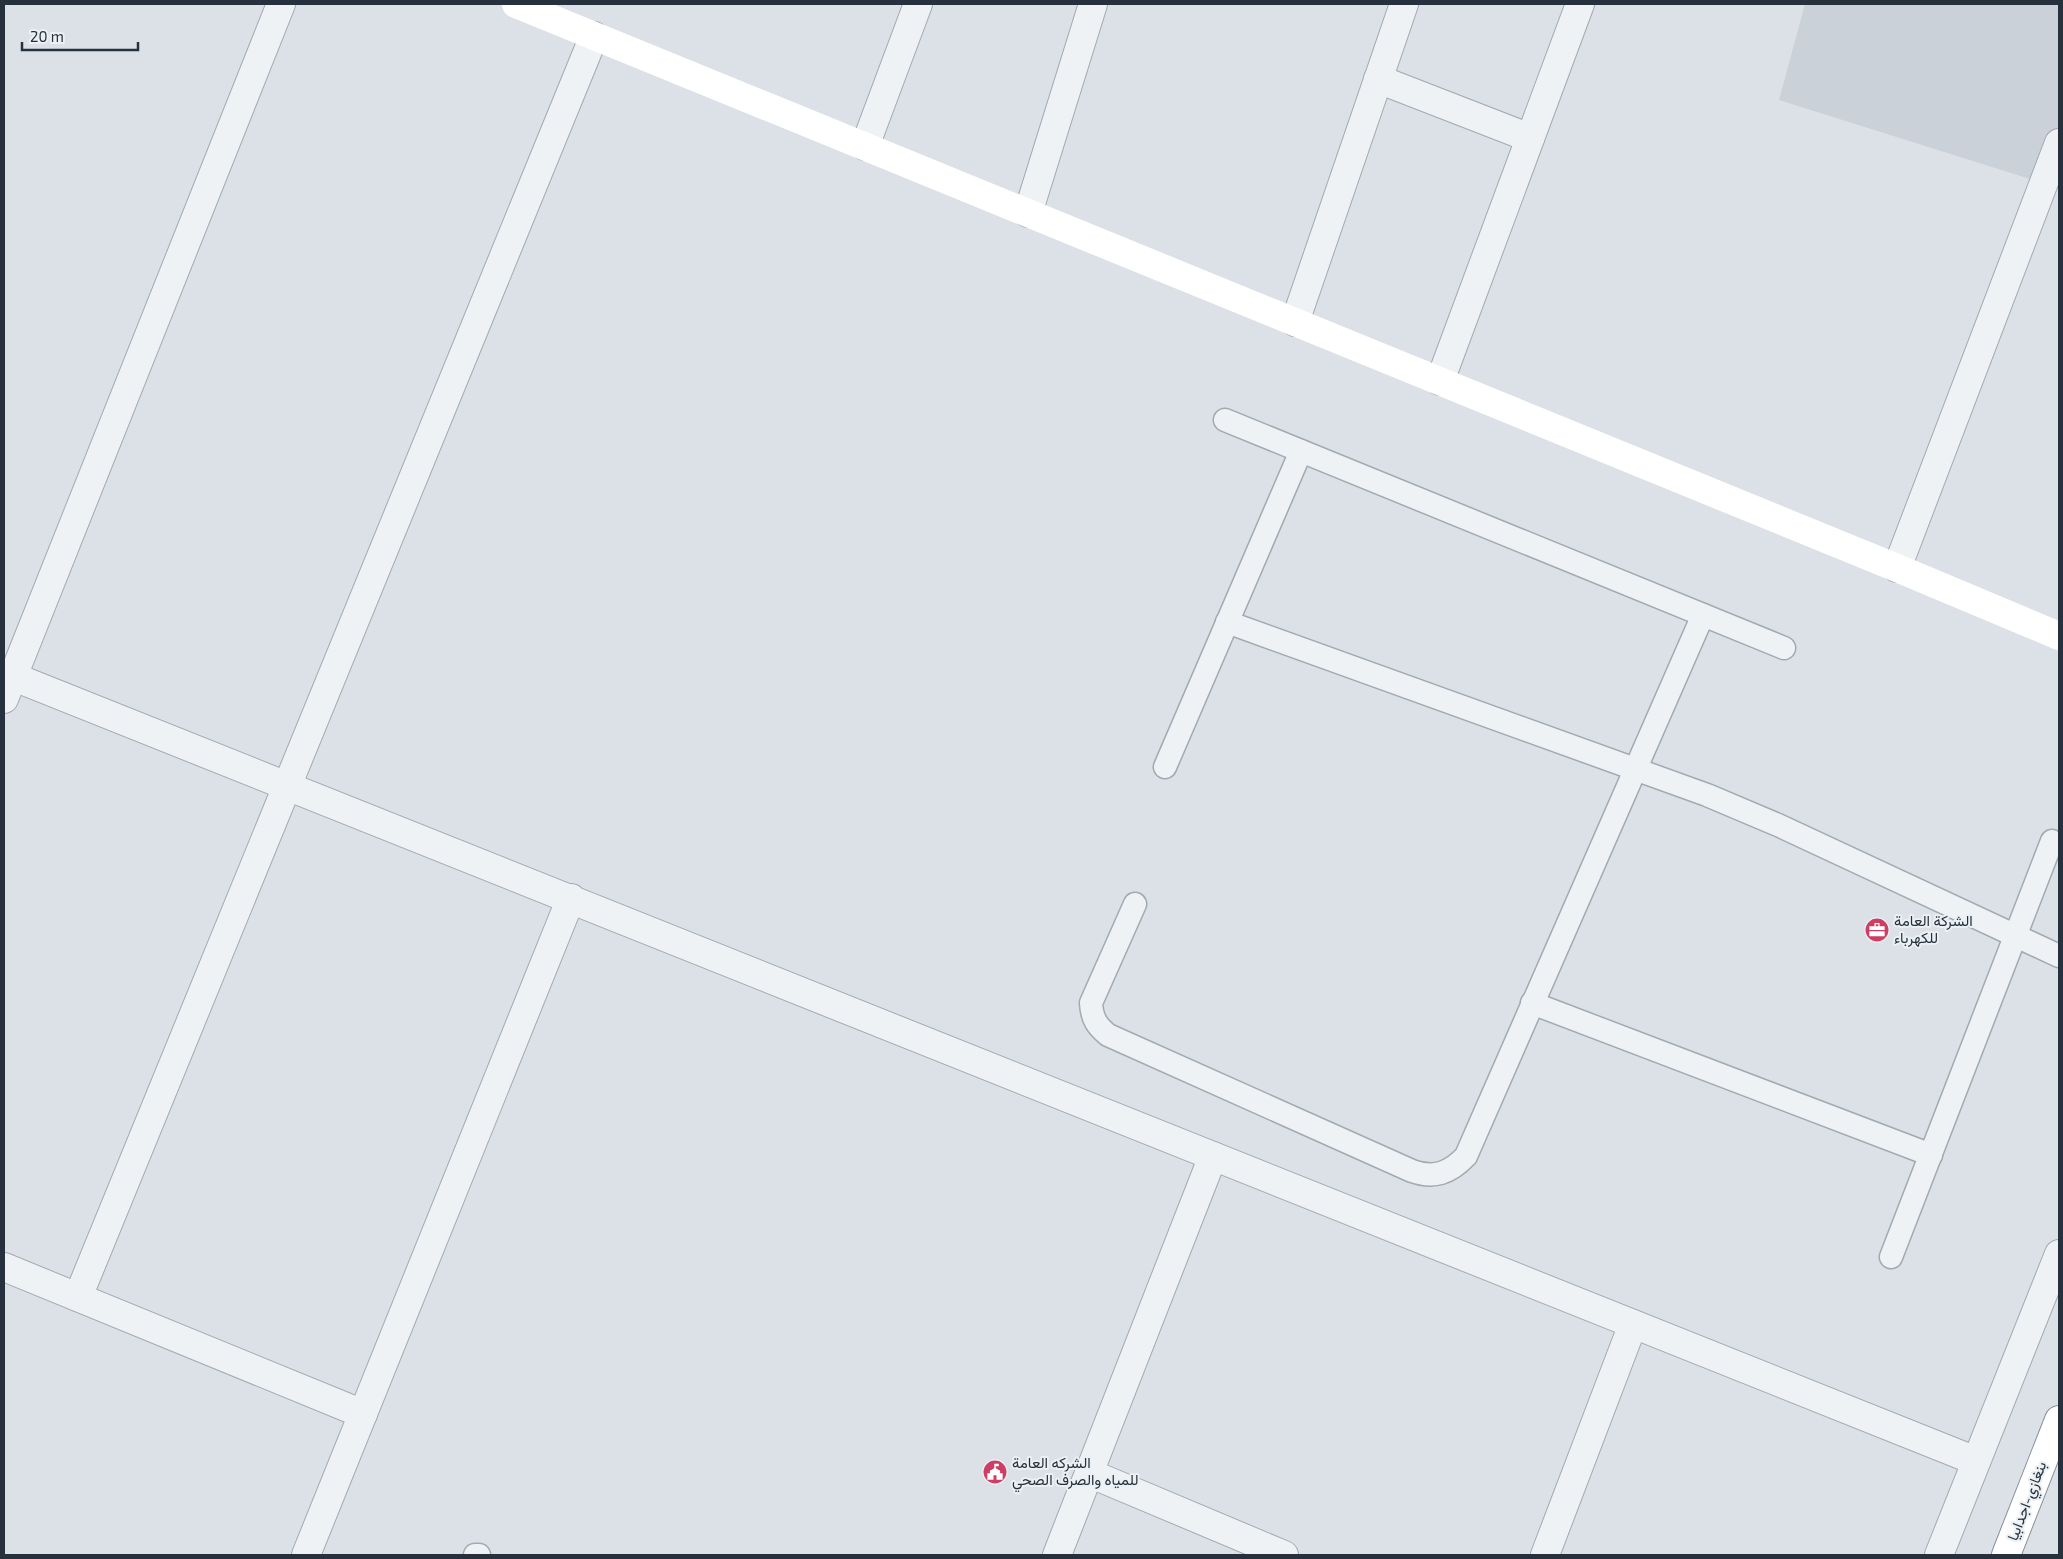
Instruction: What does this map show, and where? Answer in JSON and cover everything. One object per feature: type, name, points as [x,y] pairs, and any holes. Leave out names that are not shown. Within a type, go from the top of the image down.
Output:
[{"type":"main road","points":[[516,4],[1897,568],[2059,636]]},
{"type":"main road","name":"بنغازي-اجدابيا","points":[[2006,1555],[2059,1420]]},
{"type":"street","points":[[281,4],[7,683],[288,786],[1976,1461]]},
{"type":"street","points":[[865,146],[918,4]]},
{"type":"street","points":[[1028,213],[1093,4]]},
{"type":"street","points":[[1295,322],[1404,4]]},
{"type":"street","points":[[1440,381],[1580,4]]},
{"type":"street","points":[[78,1297],[594,36]]},
{"type":"street","points":[[1378,79],[1530,138]]},
{"type":"street","points":[[1897,568],[2059,143]]},
{"type":"street","points":[[306,1555],[570,898]]},
{"type":"street","points":[[1057,1555],[1214,1156]]},
{"type":"street","points":[[1939,1555],[2059,1254]]},
{"type":"street","points":[[4,1267],[363,1414]]},
{"type":"street","points":[[1545,1555],[1633,1324]]},
{"type":"street","points":[[1089,1473],[1284,1555]]},
{"type":"lane","points":[[1225,420],[1784,648]]},
{"type":"lane","points":[[1165,767],[1301,451]]},
{"type":"lane","points":[[1135,904],[1091,1003],[1092,1016],[1098,1027],[1108,1036],[1422,1175],[1443,1173],[1456,1166],[1466,1156],[1703,615]]},
{"type":"lane","points":[[1227,622],[1707,795],[1778,825],[2059,956]]},
{"type":"lane","points":[[1891,1257],[2052,840]]},
{"type":"lane","points":[[1532,1003],[1930,1155]]},
{"type":"shaded area","points":[[1805,4],[2059,4],[2059,188],[1779,100]]},
{"type":"place","name":"الشركة العامة للكهرباء","points":[[1877,930]]},
{"type":"place","name":"الشركه العامة للمياه والصرف الصحي","points":[[995,1472]]}]
